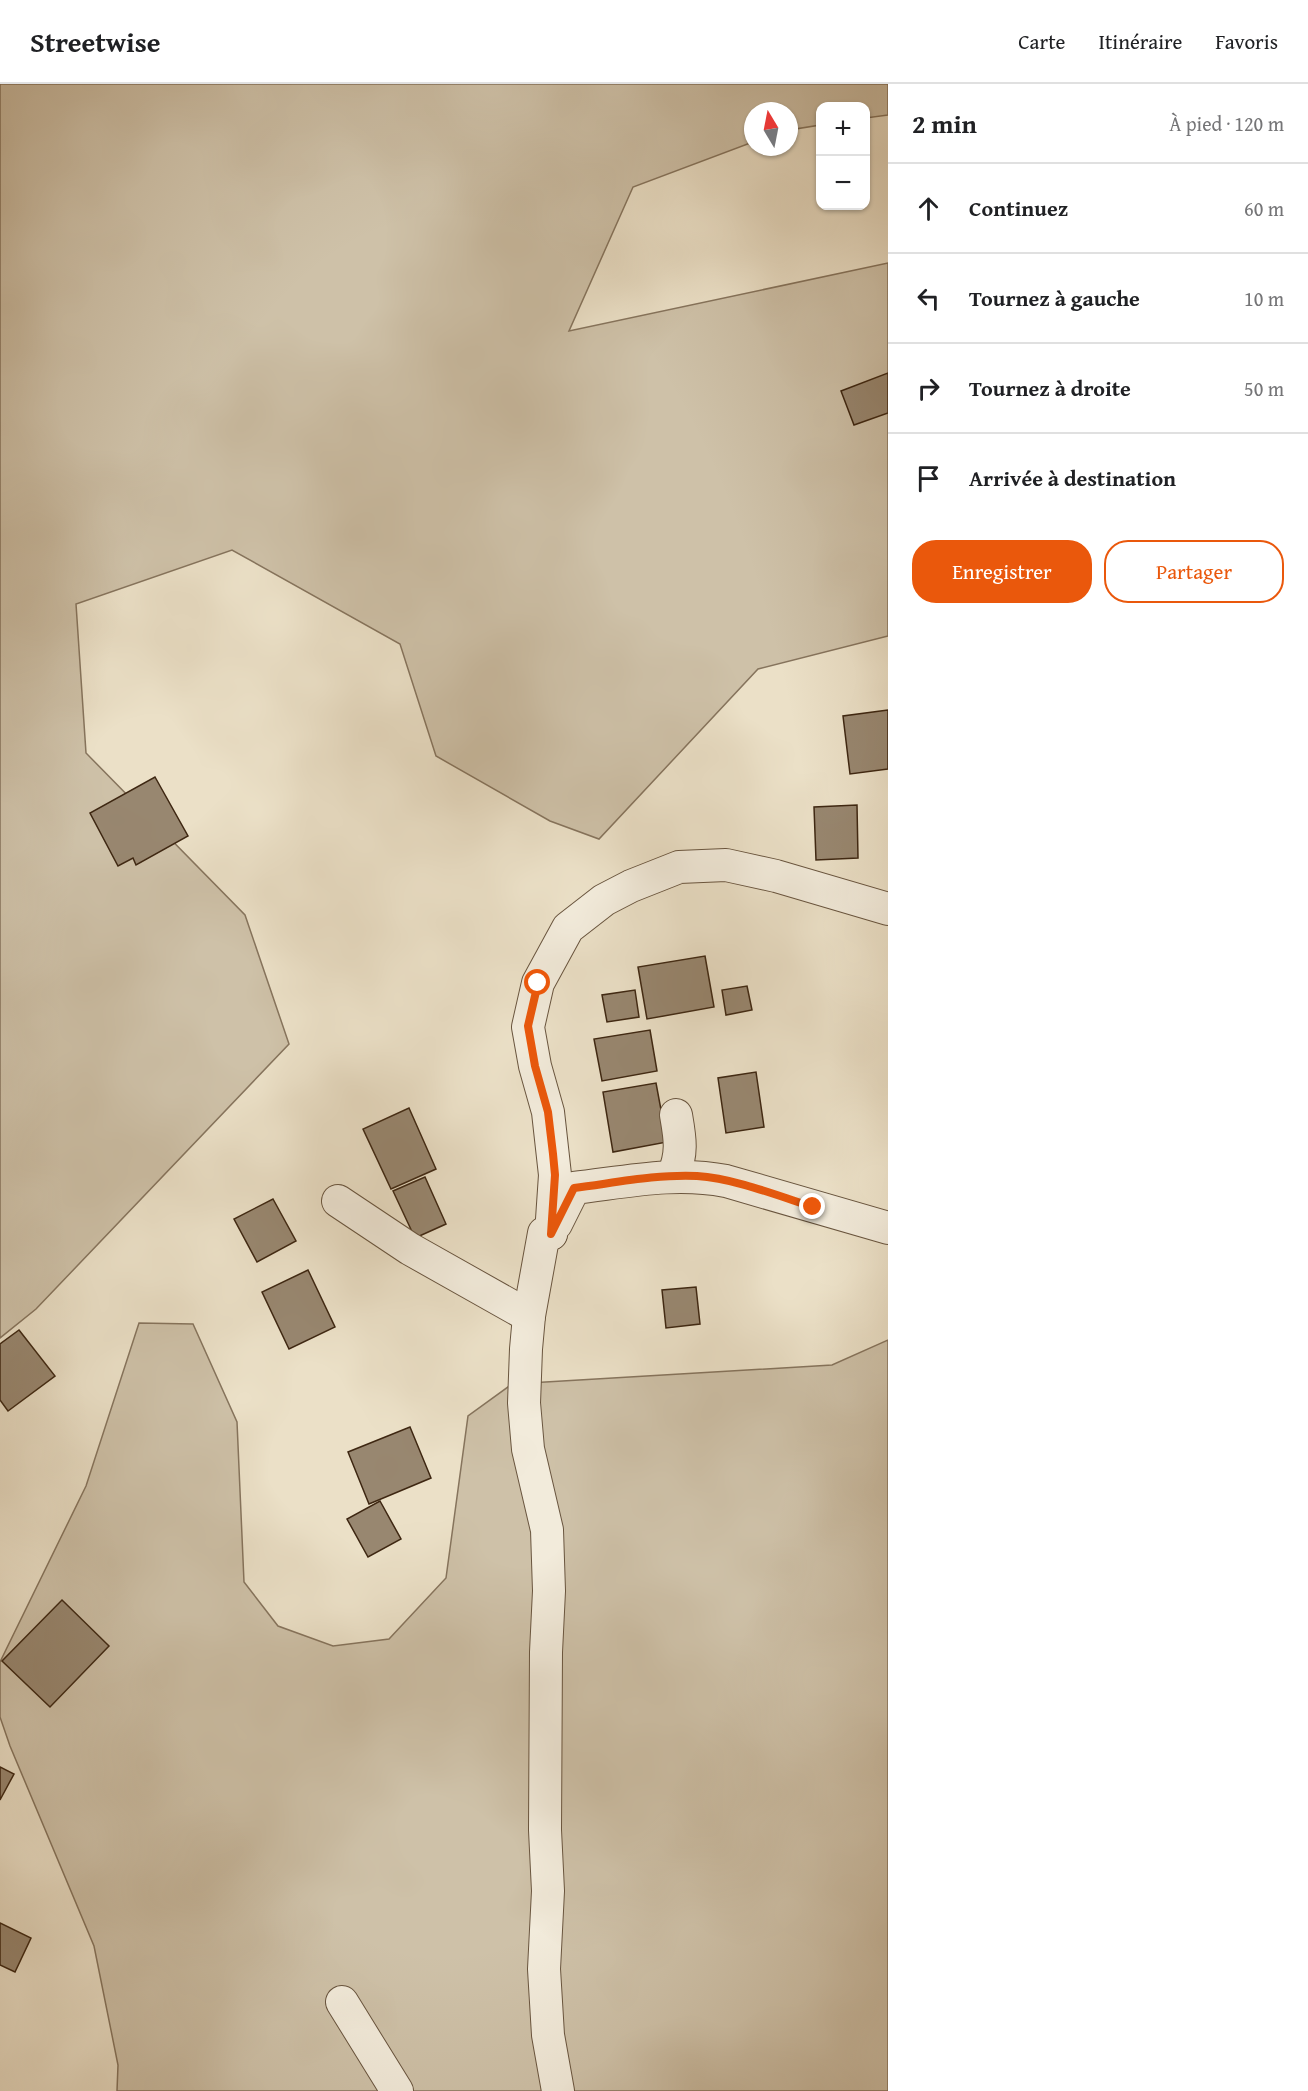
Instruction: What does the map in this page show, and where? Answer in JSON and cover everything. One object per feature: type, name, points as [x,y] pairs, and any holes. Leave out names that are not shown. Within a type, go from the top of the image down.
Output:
[{"type":"street","points":[[551,1234],[554,1165],[548,1112],[535,1066],[528,1026],[538,983],[568,928],[604,900],[631,885],[679,867],[726,865],[776,876],[888,909]]},
{"type":"street","points":[[674,1176],[680,1161],[681,1142],[676,1114]]},
{"type":"street","points":[[551,1234],[574,1188],[674,1176],[700,1176],[726,1181],[888,1228]]},
{"type":"street","points":[[338,1201],[410,1250],[529,1316]]},
{"type":"street","points":[[551,1234],[544,1233],[529,1316],[524,1403],[528,1449],[547,1530],[549,1591],[546,1653],[545,1830],[548,1891],[544,1969],[548,2035],[558,2091]]},
{"type":"street","points":[[342,2002],[397,2091]]},
{"type":"shaded area","points":[[0,84],[888,84],[888,115],[870,117],[870,102],[816,102],[816,126],[798,129],[798,102],[744,102],[744,145],[633,187],[569,331],[888,263],[888,636],[758,669],[599,839],[550,821],[436,756],[400,644],[232,550],[76,604],[86,753],[245,915],[289,1044],[36,1309],[0,1338]]},
{"type":"shaded area","points":[[139,1323],[193,1324],[237,1422],[244,1582],[278,1626],[333,1646],[389,1639],[446,1578],[468,1416],[512,1384],[832,1365],[888,1340],[888,2091],[117,2091],[118,2065],[94,1946],[0,1717],[0,1662],[86,1486]]},
{"type":"building","points":[[888,373],[888,413],[854,425],[841,391]]},
{"type":"building","points":[[888,710],[888,769],[850,774],[843,716]]},
{"type":"building","points":[[155,777],[188,836],[136,865],[133,858],[118,866],[90,813]]},
{"type":"building","points":[[857,805],[858,858],[816,860],[814,807]]},
{"type":"building","points":[[705,956],[714,1007],[647,1019],[638,967]]},
{"type":"building","points":[[747,986],[752,1010],[726,1015],[722,990]]},
{"type":"building","points":[[635,990],[639,1017],[607,1022],[602,995]]},
{"type":"building","points":[[650,1030],[657,1071],[602,1081],[594,1039]]},
{"type":"building","points":[[756,1072],[764,1127],[726,1133],[718,1078]]},
{"type":"building","points":[[656,1083],[667,1142],[613,1152],[603,1092]]},
{"type":"building","points":[[409,1108],[436,1169],[391,1189],[363,1129]]},
{"type":"building","points":[[425,1177],[446,1224],[415,1238],[393,1191]]},
{"type":"building","points":[[273,1199],[296,1241],[257,1262],[234,1219]]},
{"type":"building","points":[[308,1270],[335,1327],[289,1349],[262,1292]]},
{"type":"building","points":[[696,1287],[700,1324],[666,1328],[662,1290]]},
{"type":"building","points":[[19,1330],[55,1376],[8,1411],[0,1400],[0,1344]]},
{"type":"building","points":[[410,1427],[431,1478],[369,1504],[348,1452]]},
{"type":"building","points":[[380,1501],[401,1539],[368,1557],[347,1519]]},
{"type":"building","points":[[62,1600],[109,1646],[50,1707],[2,1661]]},
{"type":"building","points":[[0,1767],[14,1774],[0,1800]]},
{"type":"building","points":[[0,1923],[31,1938],[15,1972],[0,1965]]},
{"type":"route","points":[[538,983],[528,1026],[535,1066],[548,1112],[553,1154],[555,1175],[551,1234],[574,1188],[674,1176],[700,1176],[726,1181],[813,1207]]}]
